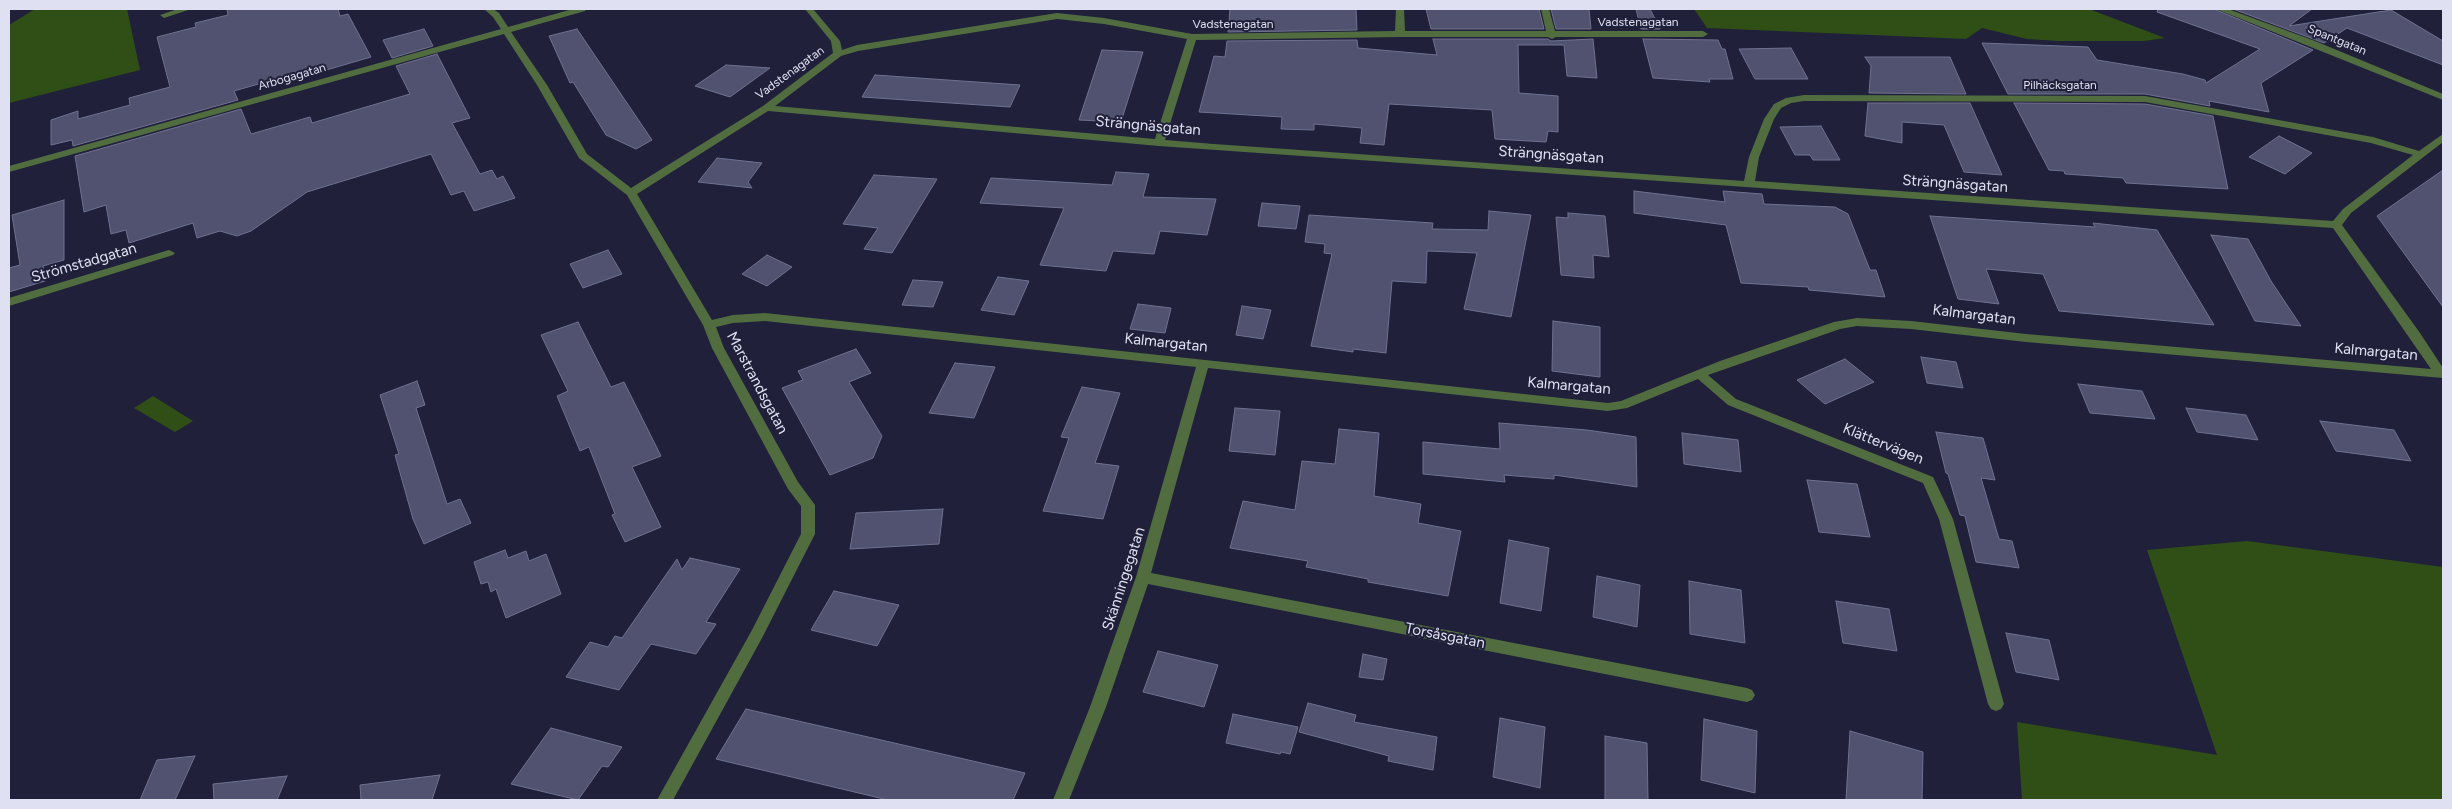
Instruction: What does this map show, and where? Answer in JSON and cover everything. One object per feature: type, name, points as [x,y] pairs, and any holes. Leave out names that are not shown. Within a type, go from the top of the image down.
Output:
[{"type":"street","points":[[164,15],[187,9]]},
{"type":"street","name":"Marstrandsgatan","points":[[488,9],[496,15],[545,90],[583,156],[631,193],[710,326],[718,348],[793,485],[808,505],[808,534],[757,634],[665,800]]},
{"type":"street","name":"Arbogagatan","points":[[9,169],[582,9]]},
{"type":"street","points":[[808,9],[836,41],[838,54]]},
{"type":"street","points":[[1400,9],[1400,34]]},
{"type":"street","points":[[1545,9],[1552,36]]},
{"type":"street","name":"Spantgatan","points":[[2220,9],[2298,38],[2443,97]]},
{"type":"street","name":"Vadstenagatan","points":[[631,193],[766,108],[838,54],[857,48],[1056,16],[1104,21],[1192,37],[1400,34],[1552,36],[1703,34]]},
{"type":"street","points":[[1159,142],[1192,37]]},
{"type":"street","name":"Pilhäcksgatan","points":[[1750,184],[1749,177],[1754,157],[1769,119],[1777,106],[1789,100],[1804,98],[2145,99],[2373,140],[2422,155]]},
{"type":"street","name":"Strängnäsgatan","points":[[766,108],[1159,142],[2336,225]]},
{"type":"street","points":[[2442,373],[2336,225],[2347,211],[2443,137]]},
{"type":"street","name":"Strömstadgatan","points":[[9,302],[169,254]]},
{"type":"street","name":"Kalmargatan","points":[[710,326],[733,319],[765,317],[1608,407],[1624,405],[1699,374],[1838,325],[1857,322],[1911,325],[2026,338],[2442,373]]},
{"type":"street","name":"Skänningegatan","points":[[1061,800],[1098,706],[1143,577],[1204,363]]},
{"type":"street","name":"Klättervägen","points":[[1699,374],[1732,402],[1928,480],[1946,520],[1996,704]]},
{"type":"street","name":"Torsåsgatan","points":[[1143,577],[1747,695]]},
{"type":"green space","points":[[35,9],[127,9],[140,70],[9,103],[9,25]]},
{"type":"green space","points":[[1694,9],[2089,9],[2165,38],[2144,41],[2058,41],[2027,39],[1982,28],[1966,39],[1707,28]]},
{"type":"green space","points":[[153,396],[193,421],[175,432],[134,408]]},
{"type":"green space","points":[[2247,541],[2443,567],[2443,800],[2022,800],[2017,722],[2217,755],[2147,550]]},
{"type":"building","points":[[227,9],[338,9],[340,16],[348,14],[371,57],[285,82],[283,77],[234,91],[238,100],[73,146],[72,140],[51,145],[51,120],[78,111],[78,119],[130,105],[129,98],[170,87],[157,37],[196,27],[195,23],[228,15]]},
{"type":"building","points":[[1230,9],[1356,9],[1357,30],[1228,32]]},
{"type":"building","points":[[1426,9],[1539,9],[1544,29],[1431,29]]},
{"type":"building","points":[[1551,9],[1589,9],[1591,29],[1556,29]]},
{"type":"building","points":[[1636,9],[1650,9],[1660,29],[1641,29]]},
{"type":"building","points":[[2158,9],[2214,9],[2313,50],[2261,83],[2269,112],[2209,101],[2210,106],[2145,94],[2008,94],[1982,43],[2088,47],[2097,60],[2183,74],[2205,80],[2206,83],[2260,49],[2157,12]]},
{"type":"building","points":[[2233,9],[2312,9],[2289,26],[2391,10],[2443,41],[2443,65],[2347,28],[2324,43]]},
{"type":"building","points":[[424,29],[433,46],[392,58],[383,40]]},
{"type":"building","points":[[577,29],[652,140],[636,149],[606,135],[573,82],[570,83],[549,36]]},
{"type":"building","points":[[1433,39],[1548,39],[1551,41],[1593,39],[1597,78],[1567,76],[1564,45],[1518,45],[1519,93],[1558,96],[1558,132],[1548,131],[1546,142],[1495,139],[1492,110],[1389,104],[1384,145],[1360,143],[1362,128],[1314,124],[1314,130],[1281,129],[1282,117],[1199,112],[1214,56],[1225,57],[1227,41],[1357,40],[1358,48],[1437,55]]},
{"type":"building","points":[[1643,39],[1718,40],[1722,49],[1725,49],[1733,79],[1709,79],[1710,82],[1653,78]]},
{"type":"building","points":[[1791,48],[1808,79],[1755,79],[1739,49]]},
{"type":"building","points":[[1102,50],[1143,52],[1121,122],[1079,120]]},
{"type":"building","points":[[437,54],[470,118],[452,123],[480,174],[492,170],[497,179],[503,176],[515,198],[474,211],[464,191],[451,195],[431,154],[307,192],[251,231],[237,236],[220,231],[197,238],[193,223],[129,243],[126,230],[111,234],[106,205],[84,212],[75,156],[241,109],[251,134],[310,117],[312,123],[410,94],[396,66]]},
{"type":"building","points":[[1865,57],[1950,57],[1966,94],[1869,93],[1871,66]]},
{"type":"building","points":[[726,65],[770,68],[730,97],[695,86]]},
{"type":"building","points":[[875,75],[1020,85],[1010,107],[862,97]]},
{"type":"building","points":[[1868,103],[1970,103],[2002,175],[1964,172],[1944,125],[1902,122],[1902,143],[1865,136]]},
{"type":"building","points":[[2014,103],[2145,104],[2213,116],[2228,189],[2126,183],[2123,178],[2065,174],[2064,171],[2049,170]]},
{"type":"building","points":[[1821,126],[1840,160],[1813,160],[1810,155],[1795,155],[1780,127]]},
{"type":"building","points":[[2279,136],[2312,153],[2285,174],[2249,157]]},
{"type":"building","points":[[717,158],[762,163],[748,182],[752,188],[698,182]]},
{"type":"building","points":[[2443,170],[2443,307],[2377,216]]},
{"type":"building","points":[[1116,172],[1149,174],[1143,197],[1216,199],[1207,235],[1160,231],[1154,254],[1113,251],[1106,271],[1040,265],[1064,208],[980,203],[991,178],[1112,185]]},
{"type":"building","points":[[874,175],[937,179],[892,253],[864,249],[878,228],[843,224]]},
{"type":"building","points":[[1634,191],[1725,202],[1723,191],[1762,194],[1764,204],[1835,207],[1848,214],[1870,270],[1876,270],[1885,297],[1809,290],[1808,287],[1741,283],[1726,225],[1634,213]]},
{"type":"building","points":[[64,200],[64,260],[43,266],[45,281],[9,292],[9,268],[20,265],[12,215]]},
{"type":"building","points":[[1262,203],[1300,206],[1296,229],[1258,226]]},
{"type":"building","points":[[1489,211],[1531,215],[1511,317],[1464,309],[1477,253],[1427,251],[1426,283],[1392,281],[1386,353],[1353,349],[1353,352],[1311,346],[1332,254],[1324,253],[1325,244],[1305,242],[1309,215],[1433,223],[1432,229],[1488,230]]},
{"type":"building","points":[[1568,213],[1605,216],[1609,257],[1593,255],[1594,278],[1561,275],[1556,217],[1568,218]]},
{"type":"building","points":[[1930,216],[2095,227],[2093,223],[2157,230],[2214,325],[2059,311],[2043,274],[1986,269],[1999,304],[1958,299]]},
{"type":"building","points":[[2211,235],[2248,239],[2271,281],[2301,326],[2255,321]]},
{"type":"building","points":[[608,250],[622,274],[583,288],[570,264]]},
{"type":"building","points":[[767,255],[792,267],[767,286],[742,274]]},
{"type":"building","points":[[998,277],[1029,281],[1014,315],[981,310]]},
{"type":"building","points":[[913,280],[943,282],[933,307],[902,305]]},
{"type":"building","points":[[1138,304],[1171,308],[1165,333],[1130,329]]},
{"type":"building","points":[[1242,306],[1271,310],[1263,339],[1236,335]]},
{"type":"building","points":[[1553,321],[1600,327],[1600,377],[1552,371]]},
{"type":"building","points":[[578,322],[611,387],[624,382],[661,456],[632,467],[661,527],[625,542],[612,515],[615,514],[589,447],[580,451],[557,396],[568,391],[541,335]]},
{"type":"building","points":[[856,349],[871,373],[849,382],[882,436],[873,458],[830,475],[782,388],[803,380],[798,371]]},
{"type":"building","points":[[1921,357],[1956,362],[1963,388],[1927,383]]},
{"type":"building","points":[[1845,359],[1874,382],[1825,404],[1797,380]]},
{"type":"building","points":[[955,363],[995,367],[974,418],[929,413]]},
{"type":"building","points":[[417,381],[425,405],[416,408],[447,504],[460,499],[471,523],[424,544],[413,519],[395,455],[399,454],[380,395]]},
{"type":"building","points":[[2078,384],[2142,391],[2155,419],[2090,413]]},
{"type":"building","points":[[1082,387],[1120,393],[1095,463],[1119,466],[1103,519],[1043,511],[1069,438],[1061,437]]},
{"type":"building","points":[[1235,408],[1280,411],[1275,455],[1229,451]]},
{"type":"building","points":[[2186,408],[2246,415],[2258,440],[2197,432]]},
{"type":"building","points":[[2320,421],[2394,430],[2411,461],[2336,451]]},
{"type":"building","points":[[1499,423],[1587,430],[1636,437],[1637,487],[1554,475],[1554,479],[1504,475],[1505,482],[1423,474],[1423,442],[1500,449]]},
{"type":"building","points":[[1339,429],[1379,433],[1374,496],[1421,504],[1418,523],[1461,531],[1448,596],[1368,582],[1368,579],[1306,567],[1308,561],[1230,548],[1243,501],[1295,510],[1302,461],[1335,464]]},
{"type":"building","points":[[1936,432],[1983,438],[1995,480],[1981,478],[1999,539],[2012,541],[2019,568],[1976,562],[1965,516],[1960,515],[1948,474],[1946,473]]},
{"type":"building","points":[[1682,433],[1738,440],[1741,472],[1684,464]]},
{"type":"building","points":[[1807,480],[1857,484],[1870,537],[1819,532]]},
{"type":"building","points":[[943,509],[939,544],[850,549],[856,513]]},
{"type":"building","points":[[1509,540],[1549,548],[1541,611],[1500,603]]},
{"type":"building","points":[[505,550],[508,558],[526,551],[529,561],[546,554],[561,594],[506,618],[496,589],[491,592],[488,582],[481,584],[474,562]]},
{"type":"building","points":[[690,558],[740,569],[706,622],[716,624],[696,654],[651,644],[619,690],[566,677],[590,642],[608,647],[615,636],[622,638],[677,559],[682,570]]},
{"type":"building","points":[[1597,576],[1640,585],[1637,627],[1593,617]]},
{"type":"building","points":[[1689,581],[1741,590],[1745,643],[1690,634]]},
{"type":"building","points":[[834,591],[899,605],[877,646],[811,630]]},
{"type":"building","points":[[1836,601],[1889,609],[1897,651],[1843,643]]},
{"type":"building","points":[[2006,633],[2049,640],[2059,680],[2016,672]]},
{"type":"building","points":[[1158,651],[1218,665],[1204,707],[1143,692]]},
{"type":"building","points":[[1363,654],[1387,659],[1383,680],[1359,677]]},
{"type":"building","points":[[1308,703],[1356,715],[1354,722],[1437,737],[1433,770],[1388,761],[1389,756],[1299,732]]},
{"type":"building","points":[[746,709],[1025,773],[1013,800],[888,800],[716,759]]},
{"type":"building","points":[[1233,714],[1298,727],[1290,754],[1281,752],[1280,754],[1226,743]]},
{"type":"building","points":[[1500,718],[1545,727],[1540,788],[1493,777]]},
{"type":"building","points":[[1704,719],[1757,731],[1755,793],[1701,780]]},
{"type":"building","points":[[551,728],[622,747],[608,767],[602,766],[578,800],[511,784]]},
{"type":"building","points":[[1850,731],[1923,752],[1922,800],[1846,800]]},
{"type":"building","points":[[1605,736],[1647,743],[1648,800],[1605,800]]},
{"type":"building","points":[[195,756],[175,800],[140,800],[157,760]]},
{"type":"building","points":[[440,775],[432,800],[361,800],[360,785]]},
{"type":"building","points":[[287,776],[277,800],[214,800],[213,784]]}]
